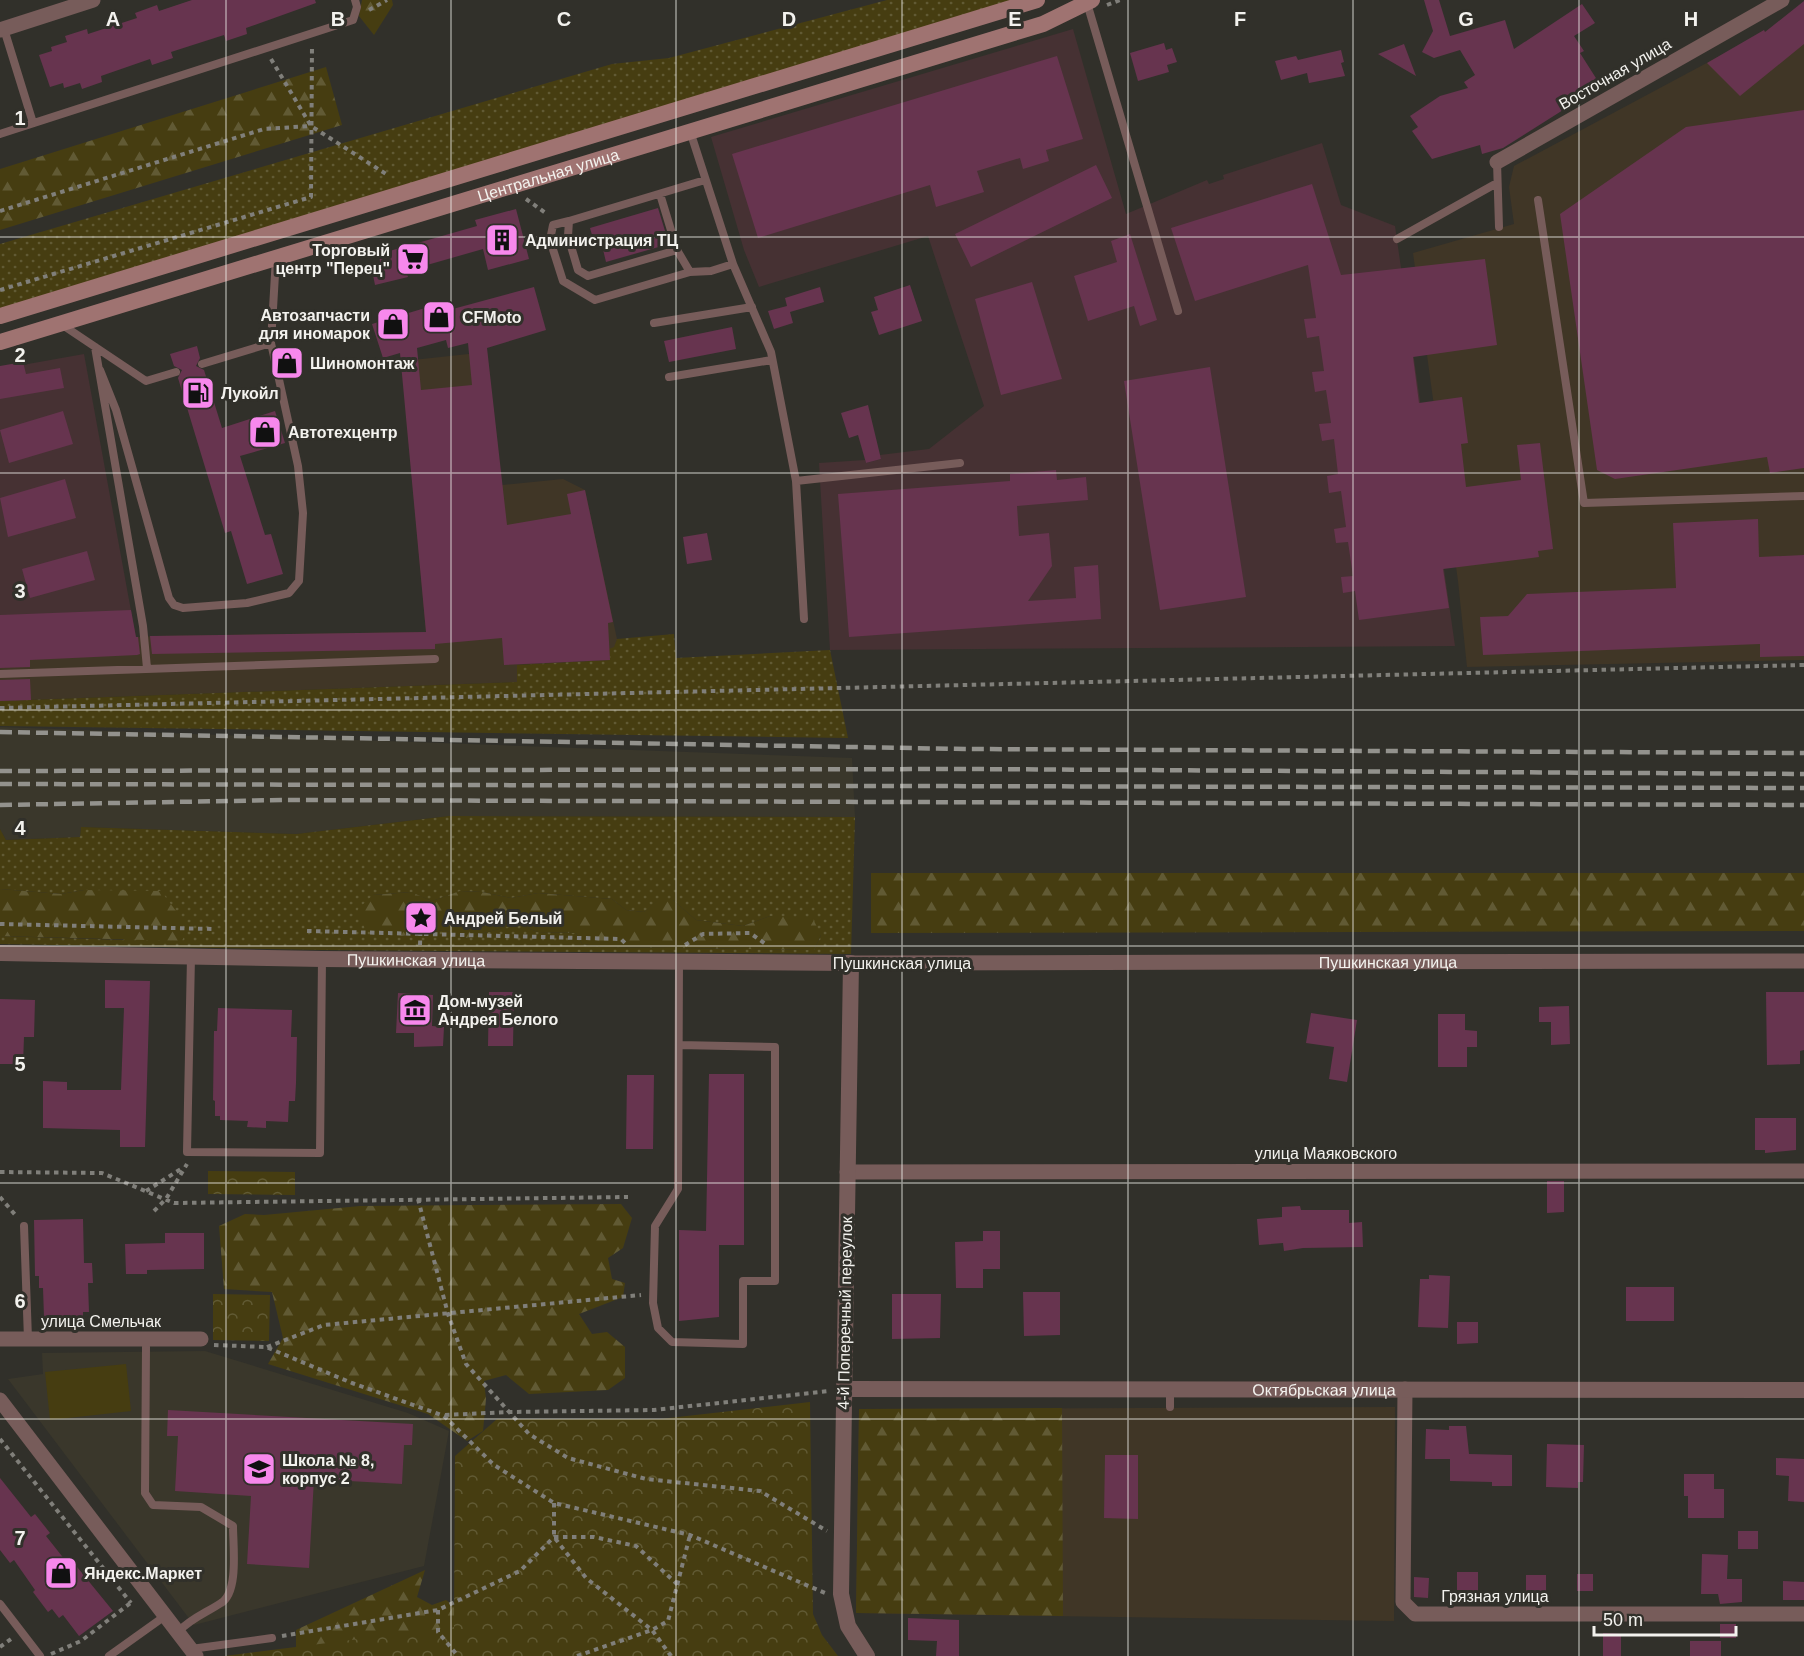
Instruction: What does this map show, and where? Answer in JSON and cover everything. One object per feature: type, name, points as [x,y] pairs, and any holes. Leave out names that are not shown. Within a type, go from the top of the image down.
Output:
[{"type":"main road","name":"Центральная улица","points":[[0,316],[1037,0]]},
{"type":"main road","name":"Центральная улица","points":[[0,342],[1043,24],[1089,1]]},
{"type":"main road","points":[[270,234],[276,257]]},
{"type":"street","points":[[2,30],[93,0]]},
{"type":"street","name":"Восточная улица","points":[[1497,162],[1782,0]]},
{"type":"street","name":"Пушкинская улица","points":[[0,953],[322,959],[851,963],[1804,961]]},
{"type":"street","name":"4-й Поперечный переулок","points":[[851,963],[840,1539],[843,1609],[848,1626],[867,1656]]},
{"type":"street","name":"улица Маяковского","points":[[847,1172],[1804,1171]]},
{"type":"street","name":"улица Смельчак","points":[[0,1339],[206,1342]]},
{"type":"street","name":"Октябрьская улица","points":[[844,1389],[1804,1390]]},
{"type":"street","name":"Грязная улица","points":[[1405,1389],[1402,1602],[1415,1614],[1804,1614]]},
{"type":"street","points":[[0,1400],[194,1653]]},
{"type":"lane","points":[[0,134],[353,20],[357,7],[355,0]]},
{"type":"lane","points":[[1089,1],[1178,311]]},
{"type":"lane","points":[[2,30],[33,123]]},
{"type":"lane","points":[[690,131],[733,264],[772,360],[796,481],[804,618]]},
{"type":"lane","points":[[1497,162],[1499,227]]},
{"type":"lane","points":[[705,180],[553,225],[550,240],[563,281],[595,300],[690,272],[711,271],[733,264]]},
{"type":"lane","points":[[1397,239],[1497,183]]},
{"type":"lane","points":[[660,194],[677,250],[690,272]]},
{"type":"lane","points":[[1538,200],[1584,503],[1804,496]]},
{"type":"lane","points":[[569,221],[568,236],[578,270],[588,276],[677,250]]},
{"type":"lane","points":[[100,370],[116,410],[168,598],[174,605],[183,608],[248,603],[289,593],[298,581],[303,513],[298,466],[271,344],[276,257]]},
{"type":"lane","points":[[654,324],[752,307]]},
{"type":"lane","points":[[60,323],[146,381],[176,372]]},
{"type":"lane","points":[[202,364],[271,344]]},
{"type":"lane","points":[[95,347],[143,626],[147,668]]},
{"type":"lane","points":[[669,377],[772,360]]},
{"type":"lane","points":[[796,481],[960,463]]},
{"type":"lane","points":[[0,674],[435,659]]},
{"type":"lane","points":[[191,957],[187,1152],[320,1153],[322,959]]},
{"type":"lane","points":[[679,962],[678,1189],[655,1226],[653,1295],[658,1328],[672,1342],[743,1344],[742,1281],[775,1281],[774,1047],[679,1045]]},
{"type":"lane","points":[[24,1226],[28,1339]]},
{"type":"lane","points":[[146,1347],[145,1493],[153,1505],[201,1507],[233,1526],[232,1591],[224,1602],[190,1620],[178,1632]]},
{"type":"lane","points":[[1170,1389],[1170,1407]]},
{"type":"lane","points":[[0,1604],[40,1656]]},
{"type":"lane","points":[[109,1656],[165,1616]]},
{"type":"lane","points":[[194,1653],[272,1638]]},
{"type":"path","points":[[0,290],[311,196],[312,33]]},
{"type":"path","points":[[264,48],[311,126],[386,174]]},
{"type":"path","points":[[0,211],[264,129],[311,126]]},
{"type":"path","points":[[525,198],[559,224]]},
{"type":"path","points":[[0,708],[1804,665]]},
{"type":"path","points":[[0,924],[213,929]]},
{"type":"path","points":[[307,931],[621,939],[632,949]]},
{"type":"path","points":[[154,1211],[166,1199],[187,1165],[191,1152]]},
{"type":"path","points":[[146,1191],[187,1165]]},
{"type":"path","points":[[0,1172],[102,1173],[174,1203],[628,1197]]},
{"type":"path","points":[[0,1197],[24,1226]]},
{"type":"path","points":[[418,1199],[448,1314],[466,1364],[529,1434],[568,1458],[646,1479],[760,1491],[840,1539]]},
{"type":"path","points":[[266,1347],[324,1326],[653,1295]]},
{"type":"path","points":[[206,1342],[266,1347],[352,1383],[444,1416],[509,1412],[654,1410],[844,1389]]},
{"type":"path","points":[[444,1416],[494,1465],[554,1503],[690,1535],[825,1593]]},
{"type":"path","points":[[0,1439],[131,1603]]},
{"type":"path","points":[[554,1503],[554,1537],[586,1578],[652,1630],[670,1656]]},
{"type":"path","points":[[577,1656],[652,1630],[668,1621],[690,1535]]},
{"type":"path","points":[[272,1638],[438,1610],[520,1571],[554,1537],[594,1537],[636,1546],[678,1585]]},
{"type":"path","points":[[48,1656],[81,1641],[146,1591]]},
{"type":"path","points":[[438,1610],[438,1632],[458,1656]]},
{"type":"path","points":[[0,1647],[11,1639]]},
{"type":"shaded area","points":[[1804,11],[1804,660],[1467,667],[1458,581],[1413,253],[1514,224],[1509,187],[1514,166]]},
{"type":"shaded area","points":[[1073,29],[1126,214],[1207,180],[1209,184],[1224,179],[1223,175],[1322,143],[1341,205],[1395,226],[1455,646],[830,650],[819,463],[865,460],[866,463],[881,459],[880,455],[929,449],[984,406],[928,236],[759,287],[744,250],[711,137]]},
{"type":"shaded area","points":[[487,352],[502,485],[563,479],[585,490],[617,639],[610,660],[517,665],[517,682],[0,701],[0,645],[154,636],[426,632],[402,368],[413,360]]},
{"type":"shaded area","points":[[84,354],[136,638],[0,645],[0,369]]},
{"type":"shaded area","points":[[0,727],[852,758],[855,817],[449,816],[296,834],[81,827],[80,837],[6,840],[0,829]]},
{"type":"shaded area","name":"Школа № 8, корпус 2","points":[[205,1351],[408,1413],[449,1431],[424,1566],[194,1625],[8,1379],[43,1374],[42,1353]]},
{"type":"shaded area","points":[[1395,1407],[1394,1621],[856,1613],[859,1409]]},
{"type":"green space","points":[[362,0],[392,0],[393,5],[374,35],[359,16]]},
{"type":"green space","points":[[887,0],[1021,0],[0,311],[0,244],[612,64],[669,58]]},
{"type":"green space","points":[[326,67],[342,125],[0,230],[0,169]]},
{"type":"green space","points":[[674,634],[676,658],[830,650],[848,738],[0,726],[0,701],[517,682],[517,665],[610,660],[609,649],[614,647],[617,639]]},
{"type":"green space","points":[[449,816],[855,817],[851,954],[322,950],[0,944],[0,936],[124,940],[84,890],[61,894],[0,889],[0,829],[6,840],[80,837],[81,827],[296,834]],"holes":[[[461,891],[482,892],[511,898],[538,893],[612,899],[626,910],[644,912],[659,900],[673,900],[696,920],[743,926],[770,916],[821,935],[814,950],[606,947],[582,944],[576,933],[538,932],[517,924],[466,938],[444,930],[402,936],[373,895],[410,892],[432,901]]]},
{"type":"green space","points":[[871,873],[1804,873],[1804,931],[871,933]]},
{"type":"green space","points":[[0,889],[61,894],[84,890],[161,891],[176,911],[186,932],[182,941],[0,936]]},
{"type":"green space","points":[[460,891],[482,892],[511,898],[538,893],[612,899],[626,910],[644,912],[658,900],[673,900],[696,920],[743,926],[770,916],[813,919],[821,935],[814,950],[606,947],[582,944],[576,933],[538,932],[517,924],[466,938],[444,930],[402,936],[365,929],[358,909],[373,895],[411,892],[432,901]]},
{"type":"green space","points":[[208,1171],[295,1172],[295,1195],[208,1194]]},
{"type":"green space","points":[[621,1204],[632,1218],[623,1248],[608,1258],[612,1279],[625,1283],[623,1297],[579,1314],[592,1334],[607,1332],[625,1347],[625,1378],[608,1390],[529,1394],[506,1375],[484,1381],[486,1399],[483,1431],[467,1441],[428,1414],[268,1364],[283,1338],[272,1292],[224,1289],[219,1226],[245,1214],[264,1215],[360,1206]]},
{"type":"green space","points":[[213,1294],[270,1295],[269,1341],[213,1340]]},
{"type":"green space","points":[[126,1364],[131,1411],[50,1420],[45,1372]]},
{"type":"green space","points":[[810,1402],[813,1614],[822,1635],[838,1656],[224,1656],[454,1627],[455,1456],[497,1419],[660,1419]]},
{"type":"green space","points":[[1062,1408],[1063,1616],[856,1613],[859,1409]]},
{"type":"green space","points":[[425,1570],[417,1597],[432,1605],[446,1600],[457,1608],[503,1656],[296,1656],[296,1630]]},
{"type":"building","points":[[192,0],[315,0],[316,3],[246,28],[247,34],[226,41],[224,35],[171,52],[173,58],[152,65],[150,59],[101,76],[102,82],[82,89],[80,83],[64,88],[63,83],[50,87],[39,55],[52,51],[51,47],[67,42],[65,36],[87,29],[88,34],[137,18],[135,13],[157,5],[159,11]]},
{"type":"building","points":[[1424,0],[1439,0],[1450,36],[1505,20],[1514,49],[1582,4],[1595,23],[1574,36],[1584,51],[1580,53],[1601,86],[1503,148],[1482,154],[1480,145],[1432,159],[1412,131],[1418,127],[1410,116],[1440,96],[1468,88],[1464,82],[1475,75],[1460,50],[1434,58],[1422,52],[1433,31]]},
{"type":"building","points":[[1804,1],[1804,44],[1740,96],[1707,63],[1764,30],[1765,32]]},
{"type":"building","points":[[1164,43],[1166,50],[1172,48],[1177,62],[1167,65],[1169,72],[1138,81],[1130,53]]},
{"type":"building","points":[[1404,44],[1416,76],[1378,54]]},
{"type":"building","points":[[1341,50],[1344,62],[1341,63],[1345,76],[1309,83],[1307,73],[1281,80],[1275,61],[1296,56],[1298,60]]},
{"type":"building","points":[[1057,56],[1083,139],[1046,150],[1049,161],[1023,169],[1020,158],[977,171],[984,192],[936,207],[930,185],[758,238],[732,154]]},
{"type":"building","points":[[1804,110],[1804,468],[1770,473],[1767,457],[1615,479],[1597,470],[1560,214],[1686,127]]},
{"type":"building","points":[[1096,165],[1112,198],[971,267],[955,234]]},
{"type":"building","points":[[1312,184],[1341,275],[1485,259],[1497,345],[1413,357],[1419,403],[1462,397],[1468,443],[1461,444],[1466,487],[1521,480],[1517,445],[1540,443],[1553,549],[1538,551],[1539,557],[1443,569],[1449,608],[1359,620],[1355,591],[1343,593],[1341,577],[1353,576],[1348,542],[1336,543],[1334,529],[1346,527],[1341,491],[1329,493],[1327,476],[1338,474],[1334,439],[1322,441],[1319,424],[1331,423],[1326,390],[1315,392],[1312,372],[1324,371],[1319,336],[1307,338],[1304,319],[1316,318],[1308,265],[1195,301],[1171,228]]},
{"type":"building","points":[[658,208],[669,244],[606,262],[601,241],[594,242],[590,228]]},
{"type":"building","points":[[516,209],[529,259],[488,270],[483,249],[406,271],[408,277],[375,285],[371,265],[380,262],[379,254],[477,226],[475,220]]},
{"type":"building","points":[[1130,234],[1157,320],[1140,326],[1134,306],[1088,321],[1074,276],[1117,262],[1111,241]]},
{"type":"building","points":[[1032,282],[1062,379],[1001,395],[975,299]]},
{"type":"building","points":[[910,285],[922,321],[879,335],[871,312],[878,310],[874,297]]},
{"type":"building","points":[[534,287],[546,330],[487,348],[507,525],[571,514],[567,494],[585,490],[613,622],[608,623],[610,660],[504,665],[502,638],[435,644],[435,649],[152,654],[150,636],[426,632],[400,353],[383,358],[372,324],[435,305],[438,313]],"holes":[[[446,340],[448,348],[468,343],[472,385],[421,390],[417,348]]]},
{"type":"building","points":[[820,287],[824,302],[790,312],[793,323],[774,329],[768,311],[787,306],[785,298]]},
{"type":"building","points":[[732,327],[736,349],[669,362],[664,341]]},
{"type":"building","points":[[197,346],[200,358],[196,366],[204,370],[222,428],[275,411],[285,443],[240,456],[265,535],[271,534],[283,574],[247,584],[231,531],[225,533],[178,378],[182,370],[174,366],[170,354]]},
{"type":"building","points":[[23,362],[26,374],[60,368],[64,388],[0,399],[0,366]]},
{"type":"building","points":[[1210,367],[1246,597],[1160,610],[1124,381]]},
{"type":"building","points":[[868,405],[881,459],[866,463],[858,435],[849,438],[841,413]]},
{"type":"building","points":[[63,411],[73,444],[9,463],[0,430]]},
{"type":"building","points":[[1056,470],[1057,480],[1086,477],[1088,500],[1017,506],[1019,536],[1049,533],[1052,566],[1028,601],[1076,598],[1074,567],[1098,565],[1101,619],[849,637],[838,494],[1010,481],[1010,474]]},
{"type":"building","points":[[65,479],[76,518],[8,537],[0,498]]},
{"type":"building","points":[[1758,519],[1759,557],[1804,555],[1804,656],[1760,657],[1760,644],[1483,655],[1480,617],[1508,616],[1527,594],[1676,588],[1673,523]]},
{"type":"building","points":[[707,533],[712,560],[687,564],[683,537]]},
{"type":"building","points":[[87,551],[95,580],[30,598],[22,569]]},
{"type":"building","points":[[131,610],[140,654],[30,660],[30,667],[0,668],[0,615]]},
{"type":"building","points":[[30,679],[31,700],[0,701],[0,680]]},
{"type":"building","points":[[105,980],[150,981],[145,1147],[120,1147],[120,1130],[43,1128],[43,1081],[67,1082],[67,1090],[121,1090],[124,1008],[105,1008]]},
{"type":"building","points":[[489,992],[514,992],[513,1046],[488,1046]]},
{"type":"building","points":[[1766,992],[1804,992],[1804,1050],[1800,1051],[1800,1064],[1767,1065]]},
{"type":"building","name":"Дом-музей Андрея Белого","points":[[398,993],[433,995],[432,1026],[444,1027],[443,1046],[414,1047],[414,1033],[396,1033]]},
{"type":"building","points":[[0,999],[35,1000],[34,1037],[24,1037],[23,1064],[0,1064]]},
{"type":"building","points":[[1569,1006],[1570,1044],[1551,1045],[1551,1022],[1539,1022],[1539,1007]]},
{"type":"building","points":[[218,1008],[292,1010],[291,1037],[297,1037],[296,1083],[295,1101],[289,1101],[288,1122],[266,1121],[266,1128],[247,1127],[248,1121],[220,1120],[220,1116],[215,1116],[215,1101],[213,1100],[214,1031],[217,1031]]},
{"type":"building","points":[[1311,1013],[1357,1020],[1347,1082],[1329,1079],[1334,1047],[1306,1043]]},
{"type":"building","points":[[1438,1014],[1465,1014],[1465,1030],[1477,1031],[1477,1047],[1467,1047],[1467,1067],[1438,1067]]},
{"type":"building","points":[[709,1074],[744,1074],[744,1245],[719,1245],[719,1317],[679,1321],[679,1230],[706,1231]]},
{"type":"building","points":[[627,1075],[654,1075],[653,1149],[626,1149]]},
{"type":"building","points":[[1755,1118],[1796,1118],[1796,1150],[1765,1153],[1765,1150],[1755,1150]]},
{"type":"building","points":[[1547,1181],[1564,1181],[1564,1212],[1547,1213]]},
{"type":"building","points":[[1300,1206],[1301,1210],[1349,1210],[1349,1223],[1362,1222],[1363,1247],[1303,1248],[1284,1251],[1283,1243],[1259,1245],[1257,1219],[1282,1217],[1282,1207]]},
{"type":"building","points":[[83,1219],[84,1263],[92,1263],[93,1283],[88,1283],[89,1312],[83,1312],[83,1316],[44,1317],[43,1288],[39,1288],[39,1276],[35,1276],[34,1220]]},
{"type":"building","points":[[983,1231],[1000,1231],[1000,1269],[983,1269],[983,1288],[956,1288],[955,1242],[983,1241]]},
{"type":"building","points":[[165,1233],[204,1233],[204,1269],[147,1270],[147,1274],[126,1274],[125,1244],[165,1243]]},
{"type":"building","points":[[1429,1275],[1450,1276],[1448,1328],[1418,1327],[1420,1279],[1429,1279]]},
{"type":"building","points":[[1626,1287],[1674,1287],[1674,1321],[1626,1321]]},
{"type":"building","points":[[1023,1292],[1060,1292],[1060,1335],[1024,1336]]},
{"type":"building","points":[[892,1294],[941,1294],[940,1338],[892,1339]]},
{"type":"building","points":[[1457,1322],[1478,1322],[1478,1343],[1457,1344]]},
{"type":"building","points":[[168,1410],[413,1424],[412,1445],[404,1445],[402,1484],[314,1479],[309,1568],[247,1564],[251,1496],[175,1491],[178,1436],[167,1436]]},
{"type":"building","points":[[1449,1426],[1466,1426],[1469,1454],[1512,1455],[1512,1486],[1492,1486],[1492,1482],[1450,1481],[1450,1459],[1425,1459],[1426,1429],[1449,1430]]},
{"type":"building","points":[[1547,1444],[1584,1445],[1583,1482],[1578,1482],[1578,1488],[1546,1487]]},
{"type":"building","points":[[1105,1455],[1138,1455],[1138,1519],[1104,1518]]},
{"type":"building","points":[[1776,1458],[1804,1459],[1804,1502],[1788,1501],[1789,1476],[1776,1475]]},
{"type":"building","points":[[1684,1474],[1714,1474],[1714,1489],[1724,1489],[1724,1518],[1688,1518],[1688,1496],[1684,1496]]},
{"type":"building","points":[[0,1478],[31,1517],[35,1514],[50,1533],[46,1536],[69,1565],[73,1562],[113,1611],[79,1636],[63,1615],[59,1618],[52,1609],[48,1612],[14,1560],[10,1563],[0,1550]]},
{"type":"building","points":[[1738,1531],[1758,1531],[1758,1549],[1738,1549]]},
{"type":"building","points":[[1702,1554],[1728,1555],[1727,1579],[1742,1579],[1742,1602],[1720,1604],[1718,1594],[1701,1594]]},
{"type":"building","points":[[1457,1572],[1478,1572],[1478,1591],[1457,1590]]},
{"type":"building","points":[[1577,1574],[1593,1574],[1593,1591],[1577,1591]]},
{"type":"building","points":[[1526,1575],[1546,1575],[1546,1593],[1526,1593]]},
{"type":"building","points":[[1414,1577],[1429,1578],[1428,1598],[1414,1597]]},
{"type":"building","points":[[1783,1581],[1804,1582],[1804,1600],[1783,1600]]},
{"type":"building","points":[[908,1618],[959,1620],[959,1656],[936,1656],[937,1641],[908,1640]]},
{"type":"building","points":[[1720,1624],[1736,1624],[1736,1638],[1720,1638]]},
{"type":"building","points":[[1603,1633],[1621,1634],[1621,1656],[1603,1656]]},
{"type":"building","points":[[1690,1641],[1721,1641],[1721,1656],[1690,1656]]},
{"type":"railway","points":[[0,732],[965,749],[1804,753]]},
{"type":"railway","points":[[0,771],[965,769],[1804,774]]},
{"type":"railway","points":[[0,784],[1804,788]]},
{"type":"railway","points":[[0,805],[285,800],[1804,805]]},
{"type":"place","name":"Администрация ТЦ","points":[[502,240]]},
{"type":"place","name":"Торговый центр \"Перец\"","points":[[413,259]]},
{"type":"place","name":"CFMoto","points":[[439,317]]},
{"type":"place","name":"Автозапчасти для иномарок","points":[[393,324]]},
{"type":"place","name":"Шиномонтаж","points":[[287,363]]},
{"type":"place","name":"Лукойл","points":[[198,393]]},
{"type":"place","name":"Автотехцентр","points":[[265,432]]},
{"type":"place","name":"Андрей Белый","points":[[421,918]]},
{"type":"place","name":"Дом-музей Андрея Белого","points":[[415,1010]]},
{"type":"place","name":"Школа № 8, корпус 2","points":[[259,1469]]},
{"type":"place","name":"Яндекс.Маркет","points":[[61,1573]]}]
